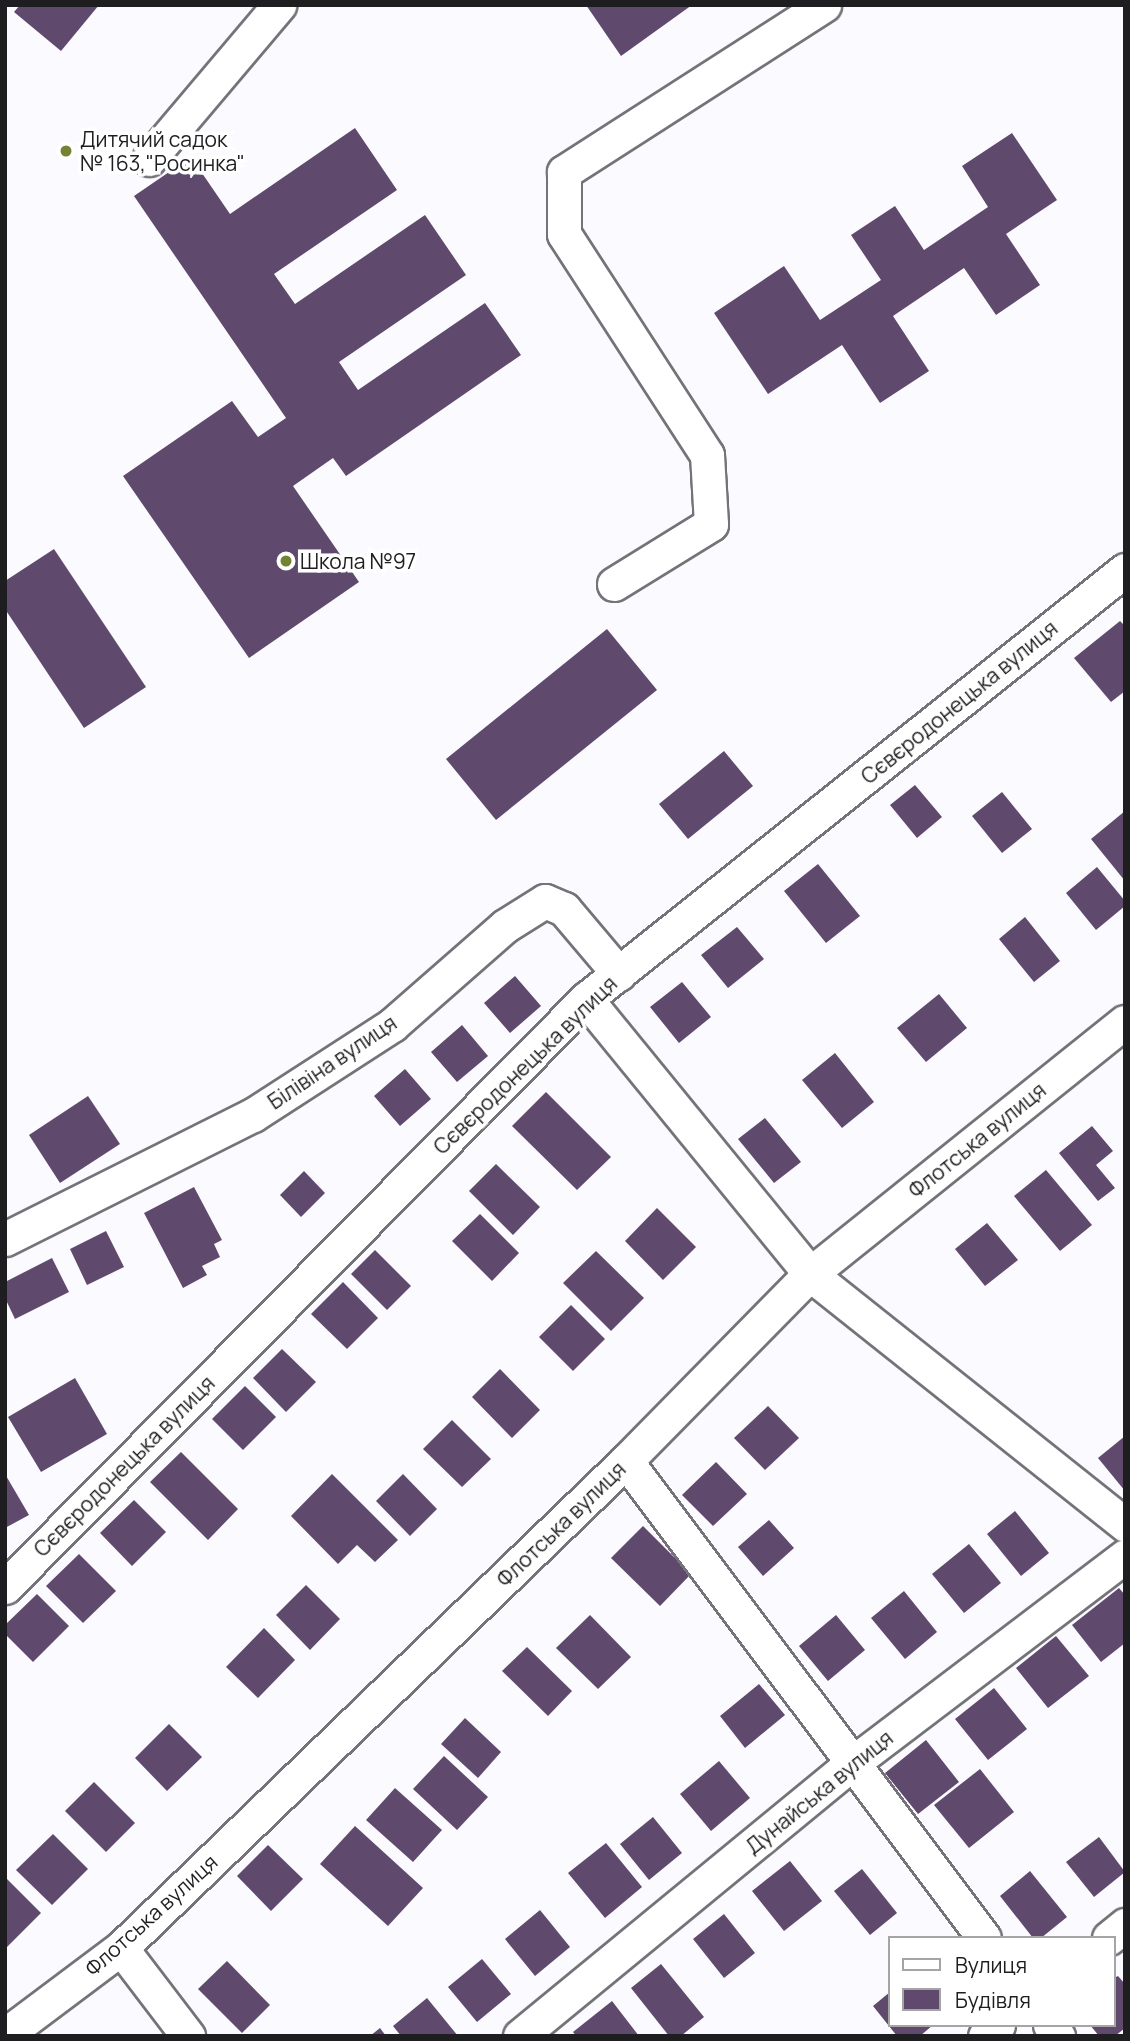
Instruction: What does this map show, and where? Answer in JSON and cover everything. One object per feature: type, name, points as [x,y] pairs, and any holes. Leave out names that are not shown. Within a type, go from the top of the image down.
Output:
[{"type":"street","points":[[149,159],[279,5]]},
{"type":"street","points":[[614,584],[711,524],[707,455],[564,234],[564,172],[824,5]]},
{"type":"street","name":"Сєвєродонецька вулиця","points":[[5,1587],[586,999],[1125,570]]},
{"type":"street","name":"Білівіна вулиця","points":[[5,1239],[253,1115],[392,1025],[505,926],[545,901],[564,909],[619,974]]},
{"type":"street","points":[[586,999],[810,1274],[1125,1525]]},
{"type":"street","name":"Флотська вулиця","points":[[5,2035],[121,1948],[626,1461],[810,1274],[1125,1022]]},
{"type":"street","points":[[626,1461],[983,1936]]},
{"type":"street","name":"Дунайська вулиця","points":[[520,2036],[854,1762],[1125,1556]]},
{"type":"street","points":[[121,1948],[188,2036]]},
{"type":"building","points":[[20,5],[99,5],[61,51],[14,12]]},
{"type":"building","points":[[586,5],[692,5],[621,56]]},
{"type":"building","points":[[355,128],[397,190],[274,274],[295,304],[425,215],[466,275],[339,362],[358,390],[485,303],[521,355],[346,476],[333,458],[293,486],[359,582],[249,658],[123,476],[232,401],[258,437],[286,418],[134,196],[191,157],[230,214]]},
{"type":"building","points":[[1012,133],[1057,200],[1006,234],[1040,285],[996,315],[964,268],[893,316],[929,371],[880,403],[842,345],[768,394],[714,313],[784,266],[820,320],[881,280],[851,235],[895,206],[924,250],[988,207],[962,166]]},
{"type":"building","points":[[54,549],[146,687],[84,728],[5,609],[5,581]]},
{"type":"building","points":[[1120,621],[1125,626],[1125,691],[1111,702],[1074,658]]},
{"type":"building","points":[[607,629],[657,690],[496,820],[446,759]]},
{"type":"building","points":[[724,751],[753,786],[688,839],[659,804]]},
{"type":"building","points":[[915,785],[942,817],[917,838],[890,805]]},
{"type":"building","points":[[1002,792],[1032,829],[1002,853],[972,816]]},
{"type":"building","points":[[1125,811],[1125,881],[1091,839]]},
{"type":"building","points":[[818,864],[860,916],[826,943],[784,891]]},
{"type":"building","points":[[1097,867],[1125,901],[1125,906],[1096,930],[1066,893]]},
{"type":"building","points":[[1025,917],[1060,961],[1034,982],[999,939]]},
{"type":"building","points":[[737,927],[764,959],[728,988],[701,955]]},
{"type":"building","points":[[515,976],[541,1006],[510,1033],[484,1003]]},
{"type":"building","points":[[682,982],[711,1017],[679,1043],[650,1007]]},
{"type":"building","points":[[939,994],[967,1028],[926,1062],[897,1028]]},
{"type":"building","points":[[462,1025],[488,1056],[457,1082],[431,1052]]},
{"type":"building","points":[[835,1053],[874,1102],[842,1128],[802,1080]]},
{"type":"building","points":[[405,1069],[431,1099],[400,1126],[374,1096]]},
{"type":"building","points":[[546,1092],[611,1157],[577,1190],[512,1126]]},
{"type":"building","points":[[88,1096],[120,1144],[60,1183],[29,1135]]},
{"type":"building","points":[[765,1118],[801,1162],[774,1183],[738,1139]]},
{"type":"building","points":[[1092,1126],[1113,1151],[1096,1165],[1115,1188],[1098,1201],[1059,1153]]},
{"type":"building","points":[[496,1164],[540,1207],[513,1235],[469,1191]]},
{"type":"building","points":[[1046,1170],[1092,1225],[1060,1251],[1014,1196]]},
{"type":"building","points":[[304,1171],[325,1193],[301,1217],[280,1195]]},
{"type":"building","points":[[194,1187],[222,1240],[214,1244],[220,1257],[202,1266],[207,1275],[183,1288],[144,1213]]},
{"type":"building","points":[[657,1208],[696,1247],[663,1280],[625,1241]]},
{"type":"building","points":[[480,1214],[519,1253],[492,1281],[452,1241]]},
{"type":"building","points":[[987,1223],[1018,1260],[985,1286],[955,1249]]},
{"type":"building","points":[[106,1231],[124,1267],[87,1285],[70,1249]]},
{"type":"building","points":[[375,1250],[411,1286],[387,1310],[351,1274]]},
{"type":"building","points":[[596,1251],[644,1298],[611,1331],[563,1283]]},
{"type":"building","points":[[52,1258],[69,1292],[15,1319],[5,1298],[5,1282]]},
{"type":"building","points":[[343,1282],[378,1318],[347,1349],[311,1314]]},
{"type":"building","points":[[571,1305],[605,1339],[573,1371],[539,1337]]},
{"type":"building","points":[[282,1349],[316,1382],[286,1412],[253,1378]]},
{"type":"building","points":[[500,1369],[540,1410],[512,1438],[472,1397]]},
{"type":"building","points":[[75,1378],[107,1434],[41,1472],[8,1417]]},
{"type":"building","points":[[245,1386],[276,1417],[243,1450],[212,1419]]},
{"type":"building","points":[[768,1406],[799,1438],[765,1470],[734,1438]]},
{"type":"building","points":[[452,1420],[491,1459],[462,1487],[423,1449]]},
{"type":"building","points":[[1125,1436],[1125,1491],[1098,1458]]},
{"type":"building","points":[[181,1452],[238,1509],[208,1540],[150,1482]]},
{"type":"building","points":[[716,1462],[747,1494],[713,1526],[682,1495]]},
{"type":"building","points":[[5,1474],[29,1515],[5,1528]]},
{"type":"building","points":[[332,1474],[398,1540],[375,1562],[357,1545],[338,1564],[291,1516]]},
{"type":"building","points":[[403,1474],[437,1509],[410,1536],[376,1501]]},
{"type":"building","points":[[134,1500],[166,1532],[132,1566],[100,1533]]},
{"type":"building","points":[[1015,1511],[1049,1553],[1021,1576],[987,1534]]},
{"type":"building","points":[[769,1520],[794,1548],[763,1576],[738,1547]]},
{"type":"building","points":[[643,1526],[691,1574],[660,1606],[611,1558]]},
{"type":"building","points":[[969,1544],[1001,1583],[964,1613],[932,1574]]},
{"type":"building","points":[[79,1554],[116,1591],[83,1623],[46,1586]]},
{"type":"building","points":[[306,1585],[340,1619],[310,1650],[276,1615]]},
{"type":"building","points":[[1119,1588],[1125,1595],[1125,1643],[1101,1662],[1072,1625]]},
{"type":"building","points":[[904,1591],[937,1632],[905,1659],[871,1618]]},
{"type":"building","points":[[37,1594],[69,1626],[33,1662],[5,1634],[5,1625]]},
{"type":"building","points":[[590,1615],[631,1657],[598,1689],[556,1648]]},
{"type":"building","points":[[836,1615],[865,1650],[828,1681],[799,1646]]},
{"type":"building","points":[[264,1628],[295,1660],[258,1698],[226,1667]]},
{"type":"building","points":[[1056,1636],[1089,1676],[1048,1708],[1016,1668]]},
{"type":"building","points":[[527,1647],[572,1691],[548,1716],[502,1671]]},
{"type":"building","points":[[759,1684],[785,1715],[745,1748],[720,1716]]},
{"type":"building","points":[[994,1688],[1027,1729],[988,1760],[955,1719]]},
{"type":"building","points":[[465,1718],[501,1752],[478,1778],[441,1744]]},
{"type":"building","points":[[169,1724],[202,1757],[167,1791],[135,1758]]},
{"type":"building","points":[[926,1740],[959,1782],[918,1814],[885,1773]]},
{"type":"building","points":[[444,1756],[488,1797],[457,1830],[413,1789]]},
{"type":"building","points":[[719,1761],[750,1798],[711,1831],[680,1794]]},
{"type":"building","points":[[980,1769],[1014,1812],[969,1848],[934,1805]]},
{"type":"building","points":[[94,1782],[135,1823],[106,1852],[65,1811]]},
{"type":"building","points":[[395,1788],[442,1830],[413,1862],[366,1820]]},
{"type":"building","points":[[653,1817],[682,1853],[649,1880],[620,1844]]},
{"type":"building","points":[[355,1826],[423,1888],[388,1926],[320,1864]]},
{"type":"building","points":[[53,1834],[88,1869],[52,1905],[16,1870]]},
{"type":"building","points":[[1099,1837],[1125,1872],[1094,1897],[1066,1862]]},
{"type":"building","points":[[606,1843],[642,1887],[605,1918],[568,1873]]},
{"type":"building","points":[[268,1845],[303,1879],[271,1911],[237,1876]]},
{"type":"building","points":[[790,1861],[822,1901],[784,1931],[752,1891]]},
{"type":"building","points":[[862,1869],[897,1913],[870,1935],[834,1891]]},
{"type":"building","points":[[1030,1871],[1067,1917],[1043,1936],[1031,1936],[1000,1896]]},
{"type":"building","points":[[5,1877],[41,1913],[5,1949]]},
{"type":"building","points":[[540,1910],[570,1947],[535,1976],[505,1939]]},
{"type":"building","points":[[724,1914],[755,1953],[724,1978],[693,1939]]},
{"type":"building","points":[[482,1959],[511,1994],[477,2022],[448,1987]]},
{"type":"building","points":[[227,1961],[270,2005],[242,2033],[198,1989]]},
{"type":"building","points":[[661,1964],[704,2017],[681,2036],[669,2036],[631,1988]]},
{"type":"building","points":[[1116,1977],[1125,1984],[1125,2028],[1115,2036],[1099,2036],[1092,2027],[1116,2027]]},
{"type":"building","points":[[888,1994],[888,2025],[873,2006]]},
{"type":"building","points":[[427,1998],[458,2036],[401,2036],[393,2026]]},
{"type":"building","points":[[612,2001],[639,2036],[576,2036],[573,2032]]},
{"type":"building","points":[[890,2027],[931,2027],[920,2036],[897,2036]]},
{"type":"building","points":[[380,2028],[386,2036],[370,2036]]},
{"type":"place","name":"Дитячий садок № 163,\"Росинка\"","points":[[66,151]]},
{"type":"place","name":"Школа №97","points":[[286,561]]}]
